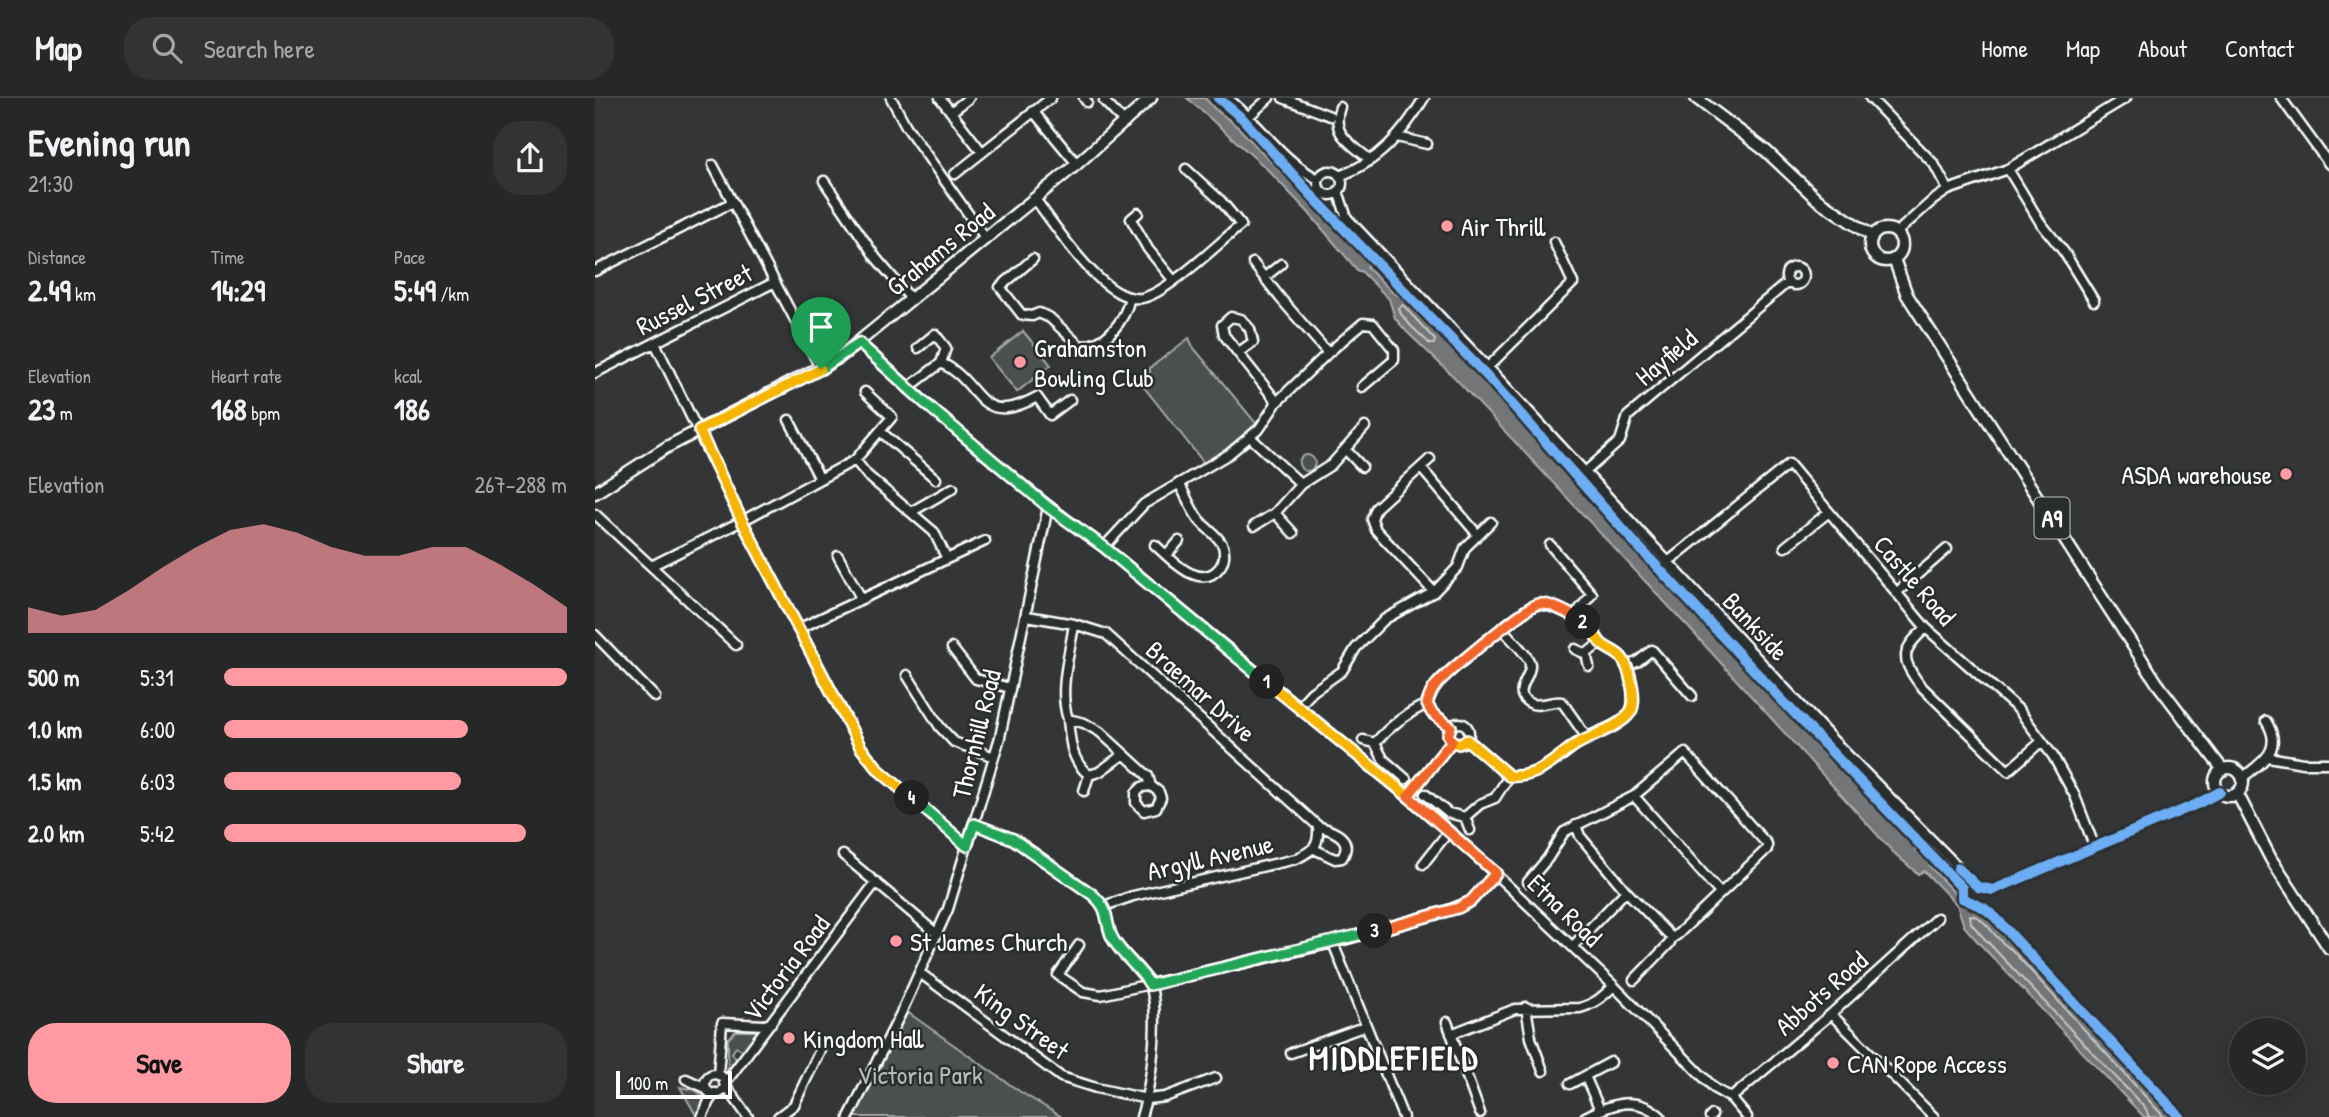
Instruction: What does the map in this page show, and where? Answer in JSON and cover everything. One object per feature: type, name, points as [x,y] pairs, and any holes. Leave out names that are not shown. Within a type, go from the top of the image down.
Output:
[{"type":"main road","name":"Grahams Road","points":[[595,492],[637,464],[699,430],[821,369],[859,343],[1077,164],[1151,98]]},
{"type":"main road","points":[[1696,98],[1766,151],[1818,200],[1872,236]]},
{"type":"main road","points":[[1894,259],[1882,261],[1876,258],[1870,248],[1872,236],[1883,229],[1896,233]]},
{"type":"main road","name":"A9","points":[[1896,233],[1900,238],[1901,250],[1894,259],[1907,295],[2157,683],[2223,770]]},
{"type":"main road","points":[[2223,770],[2237,770],[2242,778],[2242,787],[2237,793],[2228,796],[2220,792],[2215,783],[2223,770]]},
{"type":"main road","points":[[2237,793],[2271,859],[2329,948]]},
{"type":"street","points":[[891,98],[906,126],[986,239]]},
{"type":"street","points":[[940,98],[982,152]]},
{"type":"street","points":[[951,112],[969,98]]},
{"type":"street","points":[[955,174],[1051,98]]},
{"type":"street","points":[[1227,98],[1300,170],[1318,179]]},
{"type":"street","points":[[1248,117],[1269,98]]},
{"type":"street","points":[[1283,98],[1330,116]]},
{"type":"street","points":[[1339,176],[1354,171],[1397,137],[1424,98]]},
{"type":"street","points":[[1870,98],[1934,164],[1948,190]]},
{"type":"street","points":[[1896,233],[1948,190],[2008,169],[2126,98]]},
{"type":"street","points":[[2281,98],[2329,164]]},
{"type":"street","points":[[1104,101],[1125,123]]},
{"type":"street","points":[[1340,107],[1335,120],[1337,129],[1370,160]]},
{"type":"street","points":[[1033,111],[1077,164]]},
{"type":"street","points":[[1397,137],[1427,144]]},
{"type":"street","points":[[713,165],[821,369]]},
{"type":"street","points":[[1035,199],[1097,278],[1111,290],[1130,297],[1143,298],[1174,281],[1245,223],[1186,169]]},
{"type":"street","points":[[2008,169],[2040,222],[2064,252],[2094,301]]},
{"type":"street","points":[[1327,171],[1335,172],[1342,184],[1338,191],[1324,193],[1319,187],[1318,179],[1327,171]]},
{"type":"street","points":[[824,181],[876,258],[911,299]]},
{"type":"street","name":"Bankside","points":[[1338,191],[1347,218],[1832,739],[1978,887],[1993,890],[2220,792]]},
{"type":"street","points":[[595,271],[733,202]]},
{"type":"street","points":[[1138,213],[1131,219],[1148,249],[1174,281]]},
{"type":"street","points":[[1488,367],[1573,283],[1553,242]]},
{"type":"street","points":[[1033,259],[1000,287],[1022,315],[1032,316],[1039,313],[1050,318],[1080,346],[1093,346],[1115,329],[1127,313],[1130,297]]},
{"type":"street","points":[[1253,263],[1328,354]]},
{"type":"street","points":[[1265,277],[1281,264]]},
{"type":"street","name":"Russel Street","points":[[595,373],[775,282]]},
{"type":"street","name":"Hayfield","points":[[1585,472],[1620,441],[1628,416],[1787,282]]},
{"type":"street","points":[[1239,352],[1252,342],[1251,332],[1241,319],[1231,317],[1222,325],[1222,330],[1277,402]]},
{"type":"street","points":[[1104,547],[1144,504],[1229,454],[1260,428],[1277,402],[1363,323],[1373,324],[1395,355],[1394,360],[1362,387]]},
{"type":"street","points":[[908,388],[941,363],[946,348],[935,334],[918,348]]},
{"type":"street","points":[[655,343],[742,521],[861,748],[880,771],[967,846]]},
{"type":"street","name":"Etna Road","points":[[859,343],[1048,507],[1104,547],[1449,831],[1573,946],[1715,1088],[1731,1098],[1747,1117]]},
{"type":"street","points":[[941,363],[950,366],[981,399],[999,408],[1009,410],[1020,407],[1037,397],[1050,415],[1070,400]]},
{"type":"street","points":[[653,565],[855,460],[892,417],[865,392]]},
{"type":"street","points":[[789,420],[820,479]]},
{"type":"street","points":[[1254,526],[1275,513],[1301,484],[1331,465],[1365,427]]},
{"type":"street","points":[[880,431],[936,479]]},
{"type":"street","points":[[1250,436],[1301,484]]},
{"type":"street","points":[[1345,449],[1361,467]]},
{"type":"street","points":[[1430,459],[1376,508],[1372,519],[1376,530],[1434,592]]},
{"type":"street","points":[[855,460],[867,475],[934,532],[947,559]]},
{"type":"street","name":"Castle Road","points":[[1668,562],[1789,464],[1926,628],[2018,709],[2053,756],[2074,796],[2095,848]]},
{"type":"street","points":[[1421,468],[1478,535]]},
{"type":"street","points":[[1155,545],[1185,572],[1194,575],[1216,571],[1223,560],[1222,545],[1198,518],[1179,483]]},
{"type":"street","points":[[911,512],[953,488]]},
{"type":"street","name":"Thornhill Road","points":[[849,1117],[920,973],[948,909],[994,757],[1027,616],[1048,507]]},
{"type":"street","points":[[1785,547],[1829,512]]},
{"type":"street","points":[[595,513],[736,645]]},
{"type":"street","points":[[1275,513],[1293,533]]},
{"type":"street","points":[[1298,707],[1312,692],[1342,671],[1356,648],[1385,618],[1434,592],[1458,567],[1465,548],[1491,522]]},
{"type":"street","points":[[798,629],[985,541]]},
{"type":"street","points":[[1167,555],[1179,541]]},
{"type":"street","points":[[1550,544],[1592,594],[1574,617]]},
{"type":"street","points":[[1896,593],[1947,550]]},
{"type":"street","points":[[838,556],[861,598]]},
{"type":"street","points":[[1451,727],[1432,713],[1427,704],[1430,693],[1482,644],[1529,607],[1537,604],[1545,604],[1574,617],[1593,630],[1600,643],[1620,656],[1626,666],[1633,692],[1634,704],[1630,713],[1622,721],[1587,738],[1531,775],[1509,776],[1467,740]]},
{"type":"street","name":"Braemar Drive","points":[[1027,616],[1074,624],[1106,634],[1119,644],[1318,826],[1336,832],[1346,841],[1347,850],[1342,858],[1335,859],[1314,849]]},
{"type":"street","points":[[1074,624],[1064,708],[1068,719],[1070,746],[1079,767],[1089,775]]},
{"type":"street","points":[[1926,628],[1909,643],[1906,660],[1911,672],[1920,685],[2008,771],[2042,741]]},
{"type":"street","points":[[1503,629],[1525,654],[1530,664],[1522,684],[1523,697],[1530,704],[1537,705],[1563,702],[1587,738]]},
{"type":"street","points":[[595,635],[655,697]]},
{"type":"street","points":[[1586,654],[1600,643]]},
{"type":"street","points":[[952,648],[976,679],[1010,688]]},
{"type":"street","points":[[1575,649],[1586,654]]},
{"type":"street","points":[[1626,666],[1637,662],[1652,650],[1692,696]]},
{"type":"street","points":[[1586,654],[1589,666]]},
{"type":"street","points":[[907,675],[940,727],[954,743],[994,757]]},
{"type":"street","points":[[1375,743],[1410,712],[1427,704]]},
{"type":"street","points":[[1068,719],[1084,723],[1100,732],[1148,776],[1151,786]]},
{"type":"street","points":[[2242,778],[2268,757],[2273,738],[2266,721]]},
{"type":"street","points":[[1457,723],[1465,725],[1469,733],[1467,740],[1459,744],[1452,741],[1448,735],[1451,727],[1457,723]]},
{"type":"street","points":[[1363,740],[1375,743],[1383,759],[1406,779]]},
{"type":"street","points":[[1408,796],[1452,741]]},
{"type":"street","points":[[1528,882],[1548,858],[1564,832],[1634,796],[1685,753],[1767,844],[1767,849],[1672,937],[1669,944],[1634,981]]},
{"type":"street","points":[[1089,775],[1099,772],[1124,754]]},
{"type":"street","points":[[2268,757],[2303,764],[2329,763]]},
{"type":"street","points":[[1084,791],[1089,775]]},
{"type":"street","points":[[1465,817],[1480,804],[1495,798],[1509,776]]},
{"type":"street","points":[[1425,794],[1448,813],[1465,817]]},
{"type":"street","points":[[1634,796],[1720,893]]},
{"type":"street","points":[[1465,817],[1470,830]]},
{"type":"street","points":[[974,824],[1013,839],[1093,895],[1104,906],[1112,937],[1139,967],[1150,984],[1155,1015],[1147,1099],[1142,1117]]},
{"type":"street","points":[[1576,825],[1580,836],[1626,891],[1665,933],[1672,937]]},
{"type":"street","name":"Argyll Avenue","points":[[1104,906],[1133,896],[1296,859],[1314,849],[1318,839],[1318,826]]},
{"type":"street","points":[[1423,864],[1449,831]]},
{"type":"street","points":[[843,855],[937,934]]},
{"type":"street","points":[[1079,946],[1058,975],[1083,992],[1101,995],[1333,943],[1458,908],[1471,901],[1496,873]]},
{"type":"street","name":"Victoria Road","points":[[702,1117],[712,1091],[727,1081],[740,1056],[771,1023],[876,882]]},
{"type":"street","points":[[1573,946],[1626,891]]},
{"type":"street","name":"Abbots Road","points":[[1731,1098],[1831,1014],[1937,918]]},
{"type":"street","points":[[1333,943],[1402,1115],[1392,1117]]},
{"type":"street","name":"King Street","points":[[920,973],[1061,1077],[1147,1099]]},
{"type":"street","points":[[1451,1034],[1515,1009],[1580,1008],[1598,1001],[1614,986]]},
{"type":"street","points":[[1526,1007],[1531,1038],[1543,1071]]},
{"type":"street","points":[[1831,1014],[1934,1117]]},
{"type":"street","points":[[1447,1022],[1481,1112]]},
{"type":"street","points":[[718,1075],[722,1023],[771,1023]]},
{"type":"street","points":[[1291,1054],[1366,1026]]},
{"type":"street","points":[[778,1117],[794,1105],[820,1050]]},
{"type":"street","points":[[1570,1084],[1611,1062]]},
{"type":"street","points":[[731,1096],[686,1079],[718,1075],[727,1081],[731,1096],[748,1117]]},
{"type":"street","points":[[1585,1076],[1599,1110]]},
{"type":"street","points":[[708,1077],[705,1082],[712,1091]]},
{"type":"street","points":[[1147,1099],[1165,1097],[1216,1078]]},
{"type":"street","points":[[1585,1117],[1622,1102],[1635,1103],[1661,1117]]},
{"type":"green space","name":"Grahamston Bowling Club","points":[[1023,331],[1051,365],[1017,392],[989,358]]},
{"type":"green space","points":[[1189,338],[1193,347],[1260,428],[1208,468],[1140,382],[1150,373],[1150,368]]},
{"type":"green space","points":[[1307,455],[1315,463],[1307,471],[1299,463]]},
{"type":"green space","name":"Victoria Park","points":[[903,1009],[1019,1091],[1062,1117],[849,1117]]},
{"type":"green space","points":[[736,1031],[760,1031],[744,1051],[736,1047],[732,1053],[737,1060],[728,1073],[728,1039]]},
{"type":"green space","points":[[680,1087],[695,1090],[702,1095],[704,1103],[697,1117]]},
{"type":"water","points":[[1187,98],[1205,98],[1238,127],[1369,264],[1367,267],[1393,293],[1409,300],[1750,675],[1756,676],[1912,842],[1915,850],[1930,863],[1933,870],[1962,901],[1982,911],[2014,942],[2174,1117],[2144,1117],[1978,942],[1964,926],[1957,905],[1924,871],[1918,874],[1893,852],[1689,628],[1455,378],[1406,331],[1395,318],[1389,299],[1358,271],[1308,212],[1266,168]]},
{"type":"cycle path","points":[[1218,98],[1243,119],[1313,197],[1487,376],[1635,543],[1962,888],[1962,898],[1984,908],[1995,917],[2180,1117]]},
{"type":"cycle path","points":[[1958,868],[1978,887],[1993,890],[2220,792]]},
{"type":"place","name":"Air Thrill","points":[[1447,226]]},
{"type":"place","name":"Grahamston Bowling Club","points":[[1020,362]]},
{"type":"place","name":"ASDA warehouse","points":[[2286,474]]},
{"type":"place","name":"St James Church","points":[[896,941]]},
{"type":"place","name":"Kingdom Hall","points":[[789,1038]]},
{"type":"place","name":"CAN Rope Access","points":[[1833,1063]]},
{"type":"district","name":"MIDDLEFIELD","points":[[1394,1058]]},
{"type":"route","points":[[821,369],[699,430],[742,521],[861,748],[880,771],[967,846],[974,824],[1013,839],[1093,895],[1104,906],[1112,937],[1139,967],[1150,985],[1333,943],[1458,908],[1471,901],[1496,873],[1408,796],[1422,779],[1452,741],[1448,735],[1451,727],[1432,713],[1427,704],[1430,693],[1482,644],[1529,607],[1545,604],[1589,625],[1600,643],[1609,647],[1623,660],[1634,704],[1622,721],[1587,738],[1531,775],[1509,776],[1467,740],[1459,744],[1452,741],[1408,796],[1104,547],[1048,507],[927,405],[859,343],[821,369]]}]
